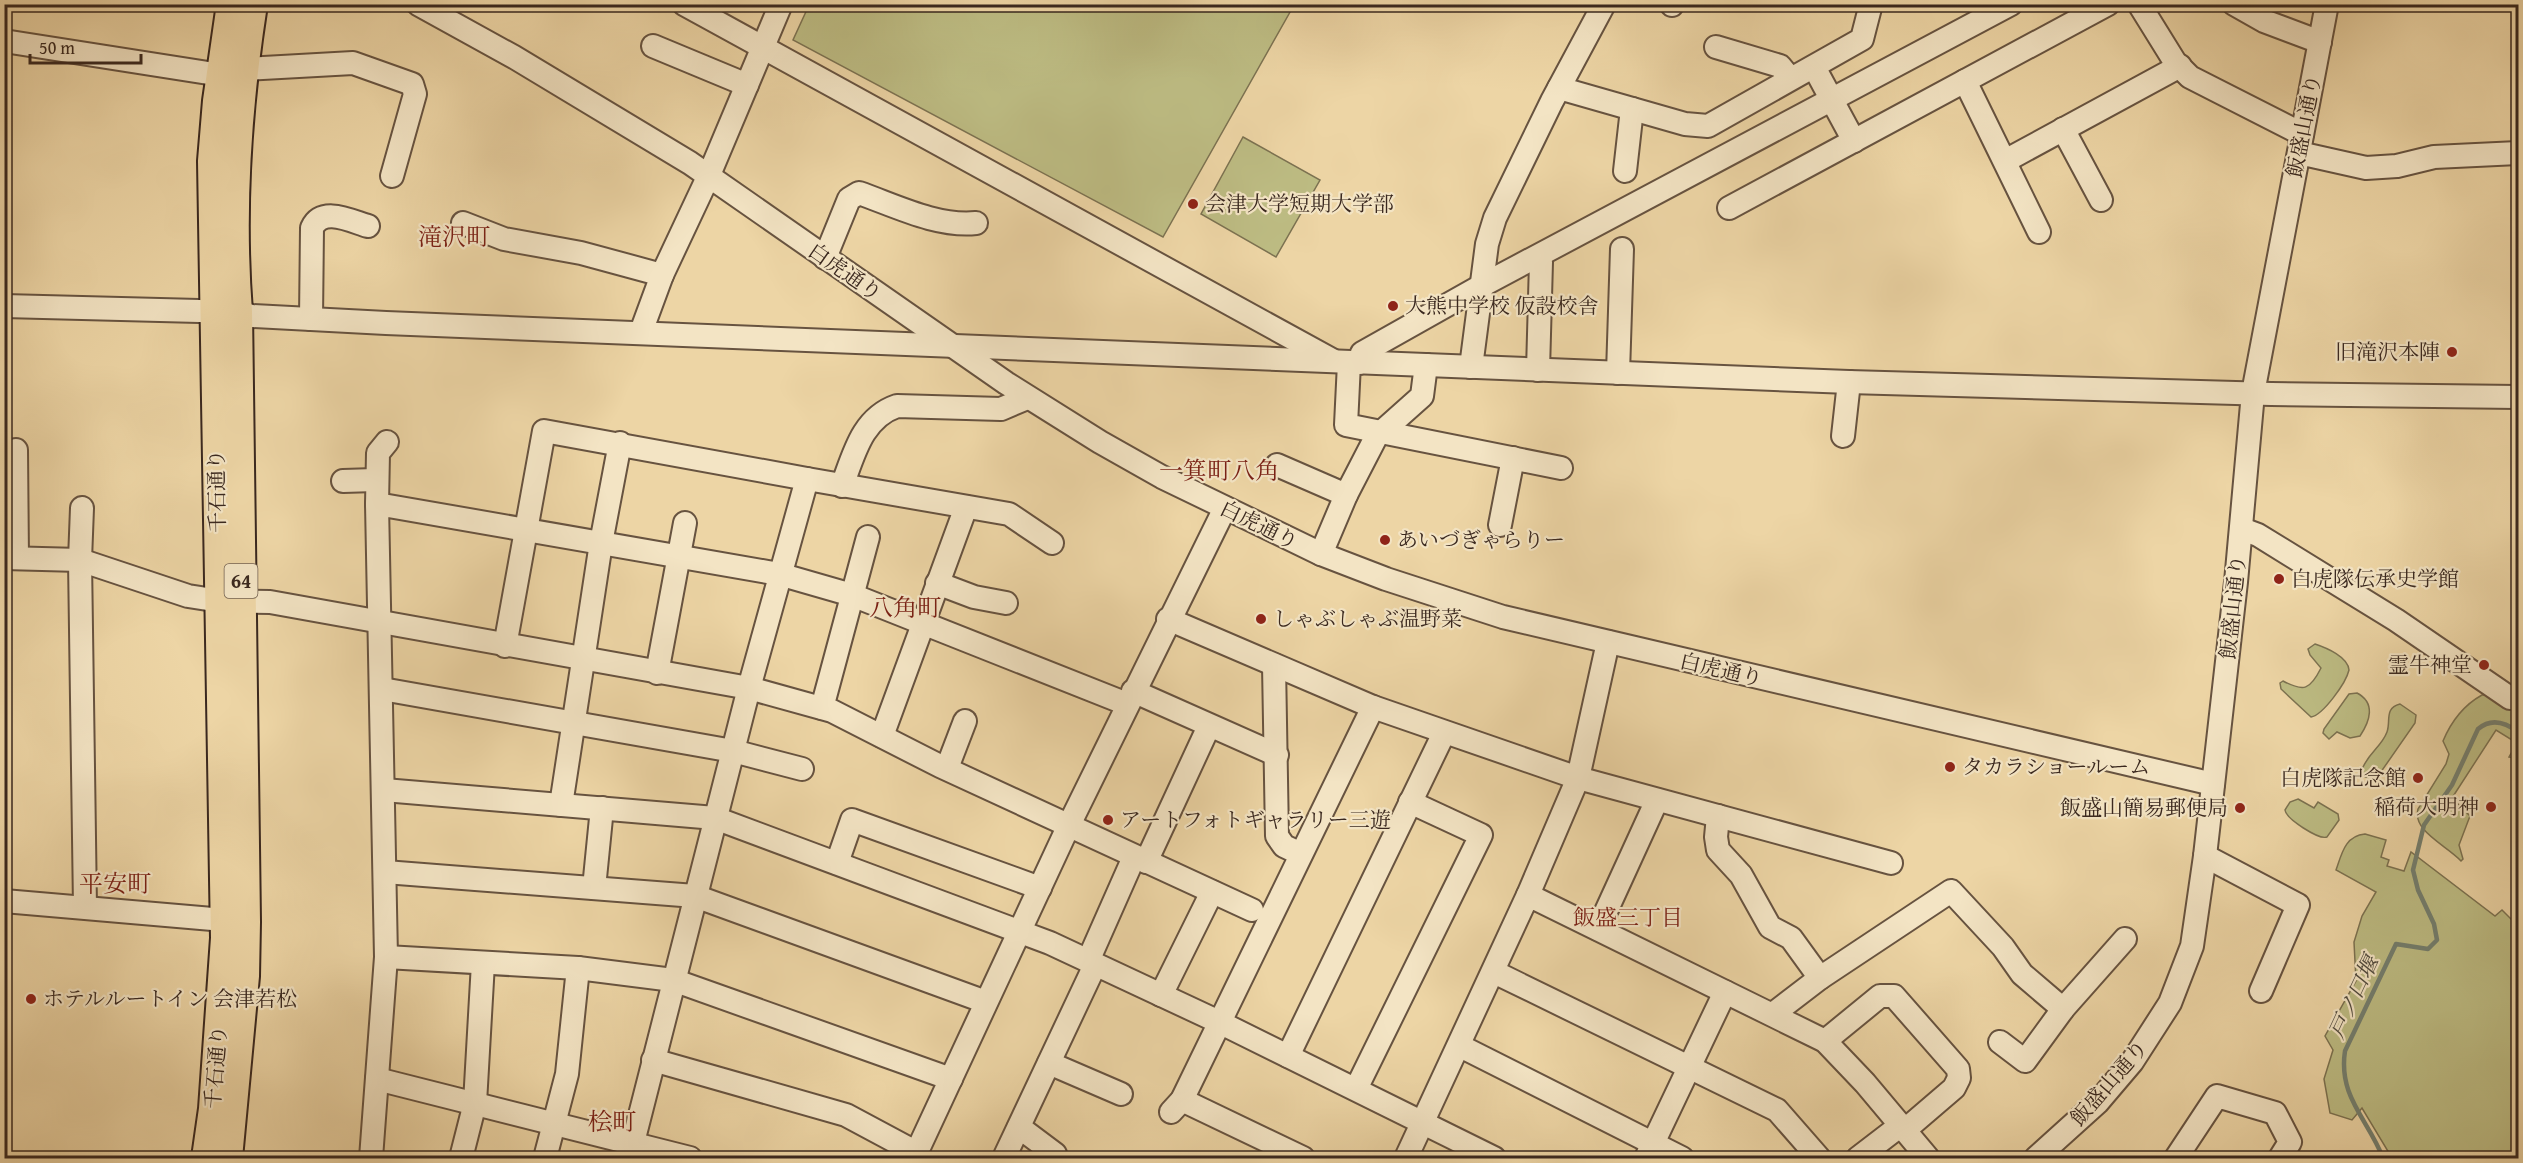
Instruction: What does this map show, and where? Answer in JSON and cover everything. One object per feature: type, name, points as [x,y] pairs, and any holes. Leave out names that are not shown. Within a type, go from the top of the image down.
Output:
[{"type":"main road","name":"千石通り","points":[[228,1158],[244,976],[246,922],[231,601],[226,312],[234,235],[237,131],[232,72],[231,4]]},
{"type":"main road","name":"千石通り","points":[[232,72],[253,4]]},
{"type":"main road","name":"千石通り","points":[[206,1158],[220,1022],[224,920],[219,702],[231,601]]},
{"type":"street","name":"白虎通り","points":[[418,4],[524,63],[709,175],[1027,398],[1141,466],[1321,554],[1472,607],[1608,642],[2213,784]]},
{"type":"street","points":[[684,4],[1348,363]]},
{"type":"street","points":[[641,332],[662,275],[709,175],[781,4]]},
{"type":"street","points":[[1471,367],[1486,244],[1495,218],[1559,88],[1604,4]]},
{"type":"street","points":[[1559,88],[1685,124],[1708,126],[1862,39],[1871,4]]},
{"type":"street","points":[[1561,468],[1346,425],[1348,363],[1362,352],[1481,285],[1832,101],[2011,4]]},
{"type":"street","points":[[1729,208],[1965,81],[2082,11],[2108,4]]},
{"type":"street","points":[[2139,4],[2180,66],[2190,77],[2301,143],[2366,168],[2397,166],[2434,157],[2518,153]]},
{"type":"street","points":[[2234,4],[2264,21],[2320,42]]},
{"type":"street","name":"飯盛山通り","points":[[2036,1158],[2098,1102],[2132,1062],[2159,1023],[2189,958],[2205,856],[2242,529],[2253,393],[2327,4]]},
{"type":"street","points":[[4,41],[232,72],[353,63],[412,84],[415,94],[392,176]]},
{"type":"street","points":[[653,46],[747,85]]},
{"type":"street","points":[[1716,47],[1780,66],[1790,78]]},
{"type":"street","points":[[1814,66],[1854,141]]},
{"type":"street","points":[[2005,161],[2180,66]]},
{"type":"street","points":[[1965,81],[2040,232]]},
{"type":"street","points":[[1625,171],[1632,109]]},
{"type":"street","points":[[2063,129],[2101,200]]},
{"type":"street","points":[[825,258],[849,199],[859,193],[920,215],[962,224],[976,223]]},
{"type":"street","points":[[311,319],[312,228],[316,220],[321,216],[334,217],[368,226]]},
{"type":"street","points":[[463,223],[504,239],[581,253],[662,275]]},
{"type":"street","points":[[1618,372],[1623,249]]},
{"type":"street","points":[[1538,370],[1541,262]]},
{"type":"street","points":[[4,306],[226,312],[252,316],[311,319],[1849,382],[2253,393],[2518,397]]},
{"type":"street","points":[[1321,554],[1346,495],[1376,437],[1416,405],[1422,396],[1426,365]]},
{"type":"street","points":[[1843,435],[1849,382]]},
{"type":"street","points":[[842,486],[858,443],[873,419],[884,411],[897,406],[1001,409],[1027,398]]},
{"type":"street","points":[[505,646],[544,430],[842,486],[1009,514],[1052,543]]},
{"type":"street","points":[[371,1158],[386,957],[381,623],[375,480],[378,453],[387,442]]},
{"type":"street","points":[[561,805],[601,543],[620,443]]},
{"type":"street","points":[[16,450],[11,558],[80,560],[188,596],[231,601],[270,602],[582,660],[749,688],[822,708],[1140,860],[1252,910]]},
{"type":"street","points":[[1500,525],[1513,458]]},
{"type":"street","points":[[1277,465],[1346,495]]},
{"type":"street","points":[[631,1151],[749,688],[807,479]]},
{"type":"street","points":[[343,481],[375,480]]},
{"type":"street","points":[[377,504],[779,574],[852,595],[921,624],[1209,726],[1277,755]]},
{"type":"street","points":[[882,736],[921,624],[966,507]]},
{"type":"street","points":[[82,508],[80,560],[85,907]]},
{"type":"street","points":[[653,1060],[846,1115],[915,1155],[1069,825],[1224,508]]},
{"type":"street","points":[[657,673],[685,523]]},
{"type":"street","points":[[2242,529],[2258,535],[2396,620],[2510,698]]},
{"type":"street","points":[[822,708],[868,537]]},
{"type":"street","points":[[937,583],[974,597],[1006,603]]},
{"type":"street","points":[[1168,619],[1373,707],[1444,733],[1578,778],[1891,863]]},
{"type":"street","points":[[1406,1158],[1494,972],[1578,778],[1608,642]]},
{"type":"street","points":[[1274,665],[1277,836],[1284,846],[1301,854]]},
{"type":"street","points":[[382,689],[733,751],[802,769]]},
{"type":"street","points":[[1303,1158],[1176,1106],[1373,707]]},
{"type":"street","points":[[947,768],[965,721]]},
{"type":"street","points":[[1004,1158],[1049,1063],[1091,963],[1140,860],[1209,726]]},
{"type":"street","points":[[1288,1056],[1444,733]]},
{"type":"street","points":[[384,790],[716,818],[1020,931],[1219,1022],[1494,1158]]},
{"type":"street","points":[[1598,929],[1657,800]]},
{"type":"street","points":[[1356,1089],[1481,835],[1410,802]]},
{"type":"street","points":[[594,888],[602,808]]},
{"type":"street","points":[[1718,816],[1716,837],[1718,850],[1741,875],[1770,927],[1791,938],[1820,978]]},
{"type":"street","points":[[837,863],[852,820],[1040,888]]},
{"type":"street","points":[[2205,856],[2298,905],[2261,991]]},
{"type":"street","points":[[385,872],[695,896],[986,1002]]},
{"type":"street","points":[[1773,1014],[1820,978],[1951,891],[2003,947],[2022,974],[2063,1009]]},
{"type":"street","points":[[1161,995],[1212,892]]},
{"type":"street","points":[[1528,895],[1825,1041],[1928,1158]]},
{"type":"street","points":[[4,901],[224,920]]},
{"type":"street","points":[[2000,1042],[2025,1061],[2063,1009],[2125,939]]},
{"type":"street","points":[[386,957],[578,968],[673,980],[951,1079]]},
{"type":"street","points":[[461,1158],[475,1103],[483,963]]},
{"type":"street","points":[[545,1158],[567,1074],[578,968]]},
{"type":"street","points":[[1494,972],[1777,1110],[1819,1158]]},
{"type":"street","points":[[1650,1152],[1725,992]]},
{"type":"street","points":[[1825,1041],[1880,996],[1894,996],[1958,1069],[1959,1078],[1954,1088],[1858,1158]]},
{"type":"street","points":[[1460,1046],[1650,1152],[1682,1158]]},
{"type":"street","points":[[1049,1063],[1121,1094]]},
{"type":"street","points":[[377,1079],[555,1123],[631,1151],[690,1158]]},
{"type":"street","points":[[2176,1158],[2217,1096],[2275,1113],[2291,1153]]},
{"type":"street","points":[[1019,1127],[1055,1154]]},
{"type":"shaded area","points":[[809,4],[1294,5],[1163,237],[793,40]]},
{"type":"shaded area","points":[[1243,137],[1320,180],[1276,257],[1201,214]]},
{"type":"shaded area","points":[[2315,644],[2341,657],[2349,670],[2333,698],[2322,711],[2311,717],[2281,689],[2280,683],[2283,681],[2301,688],[2310,685],[2321,668],[2308,649]]},
{"type":"shaded area","points":[[2357,693],[2363,697],[2369,707],[2364,730],[2360,736],[2350,738],[2337,732],[2329,739],[2323,733],[2324,729],[2349,694]]},
{"type":"shaded area","points":[[2482,695],[2490,695],[2518,712],[2518,759],[2509,757],[2517,743],[2496,730],[2452,798],[2470,816],[2459,845],[2463,859],[2461,861],[2425,831],[2420,824],[2418,809],[2446,764],[2449,754],[2443,741],[2450,727],[2464,709]]},
{"type":"shaded area","points":[[2400,704],[2416,715],[2415,723],[2376,779],[2365,777],[2361,772],[2364,765],[2387,732],[2390,712]]},
{"type":"shaded area","points":[[2298,799],[2314,808],[2318,802],[2338,814],[2339,820],[2327,837],[2310,832],[2287,814],[2285,810],[2290,802]]},
{"type":"shaded area","points":[[2365,834],[2386,840],[2381,857],[2389,860],[2387,866],[2404,871],[2411,852],[2495,916],[2502,910],[2518,926],[2518,1158],[2392,1158],[2362,1108],[2352,1120],[2330,1113],[2324,1079],[2333,1050],[2325,1036],[2356,981],[2354,942],[2362,916],[2376,892],[2336,870],[2345,846],[2358,835]]},
{"type":"waterway","name":"戸ノ口堰","points":[[2383,1158],[2350,1095],[2344,1067],[2345,1051],[2396,944],[2428,949],[2437,940],[2434,924],[2418,890],[2413,870],[2424,825],[2452,785],[2478,729],[2493,722],[2508,726],[2518,732]]},
{"type":"place","name":"会津大学短期大学部","points":[[1193,204]]},
{"type":"place","name":"大熊中学校 仮設校舎","points":[[1393,306]]},
{"type":"place","name":"旧滝沢本陣","points":[[2452,352]]},
{"type":"place","name":"あいづぎゃらりー","points":[[1385,540]]},
{"type":"place","name":"白虎隊伝承史学館","points":[[2279,579]]},
{"type":"place","name":"しゃぶしゃぶ温野菜","points":[[1261,619]]},
{"type":"place","name":"霊牛神堂","points":[[2484,665]]},
{"type":"place","name":"タカラショールーム","points":[[1950,767]]},
{"type":"place","name":"白虎隊記念館","points":[[2418,778]]},
{"type":"place","name":"稲荷大明神","points":[[2491,807]]},
{"type":"place","name":"飯盛山簡易郵便局","points":[[2240,808]]},
{"type":"place","name":"アートフォトギャラリー三遊","points":[[1108,820]]},
{"type":"place","name":"ホテルルートイン 会津若松","points":[[31,999]]},
{"type":"district","name":"滝沢町","points":[[454,237]]},
{"type":"district","name":"一箕町八角","points":[[1219,471]]},
{"type":"district","name":"八角町","points":[[905,608]]},
{"type":"district","name":"平安町","points":[[115,884]]},
{"type":"district","name":"飯盛三丁目","points":[[1628,917]]},
{"type":"district","name":"桧町","points":[[612,1122]]}]
